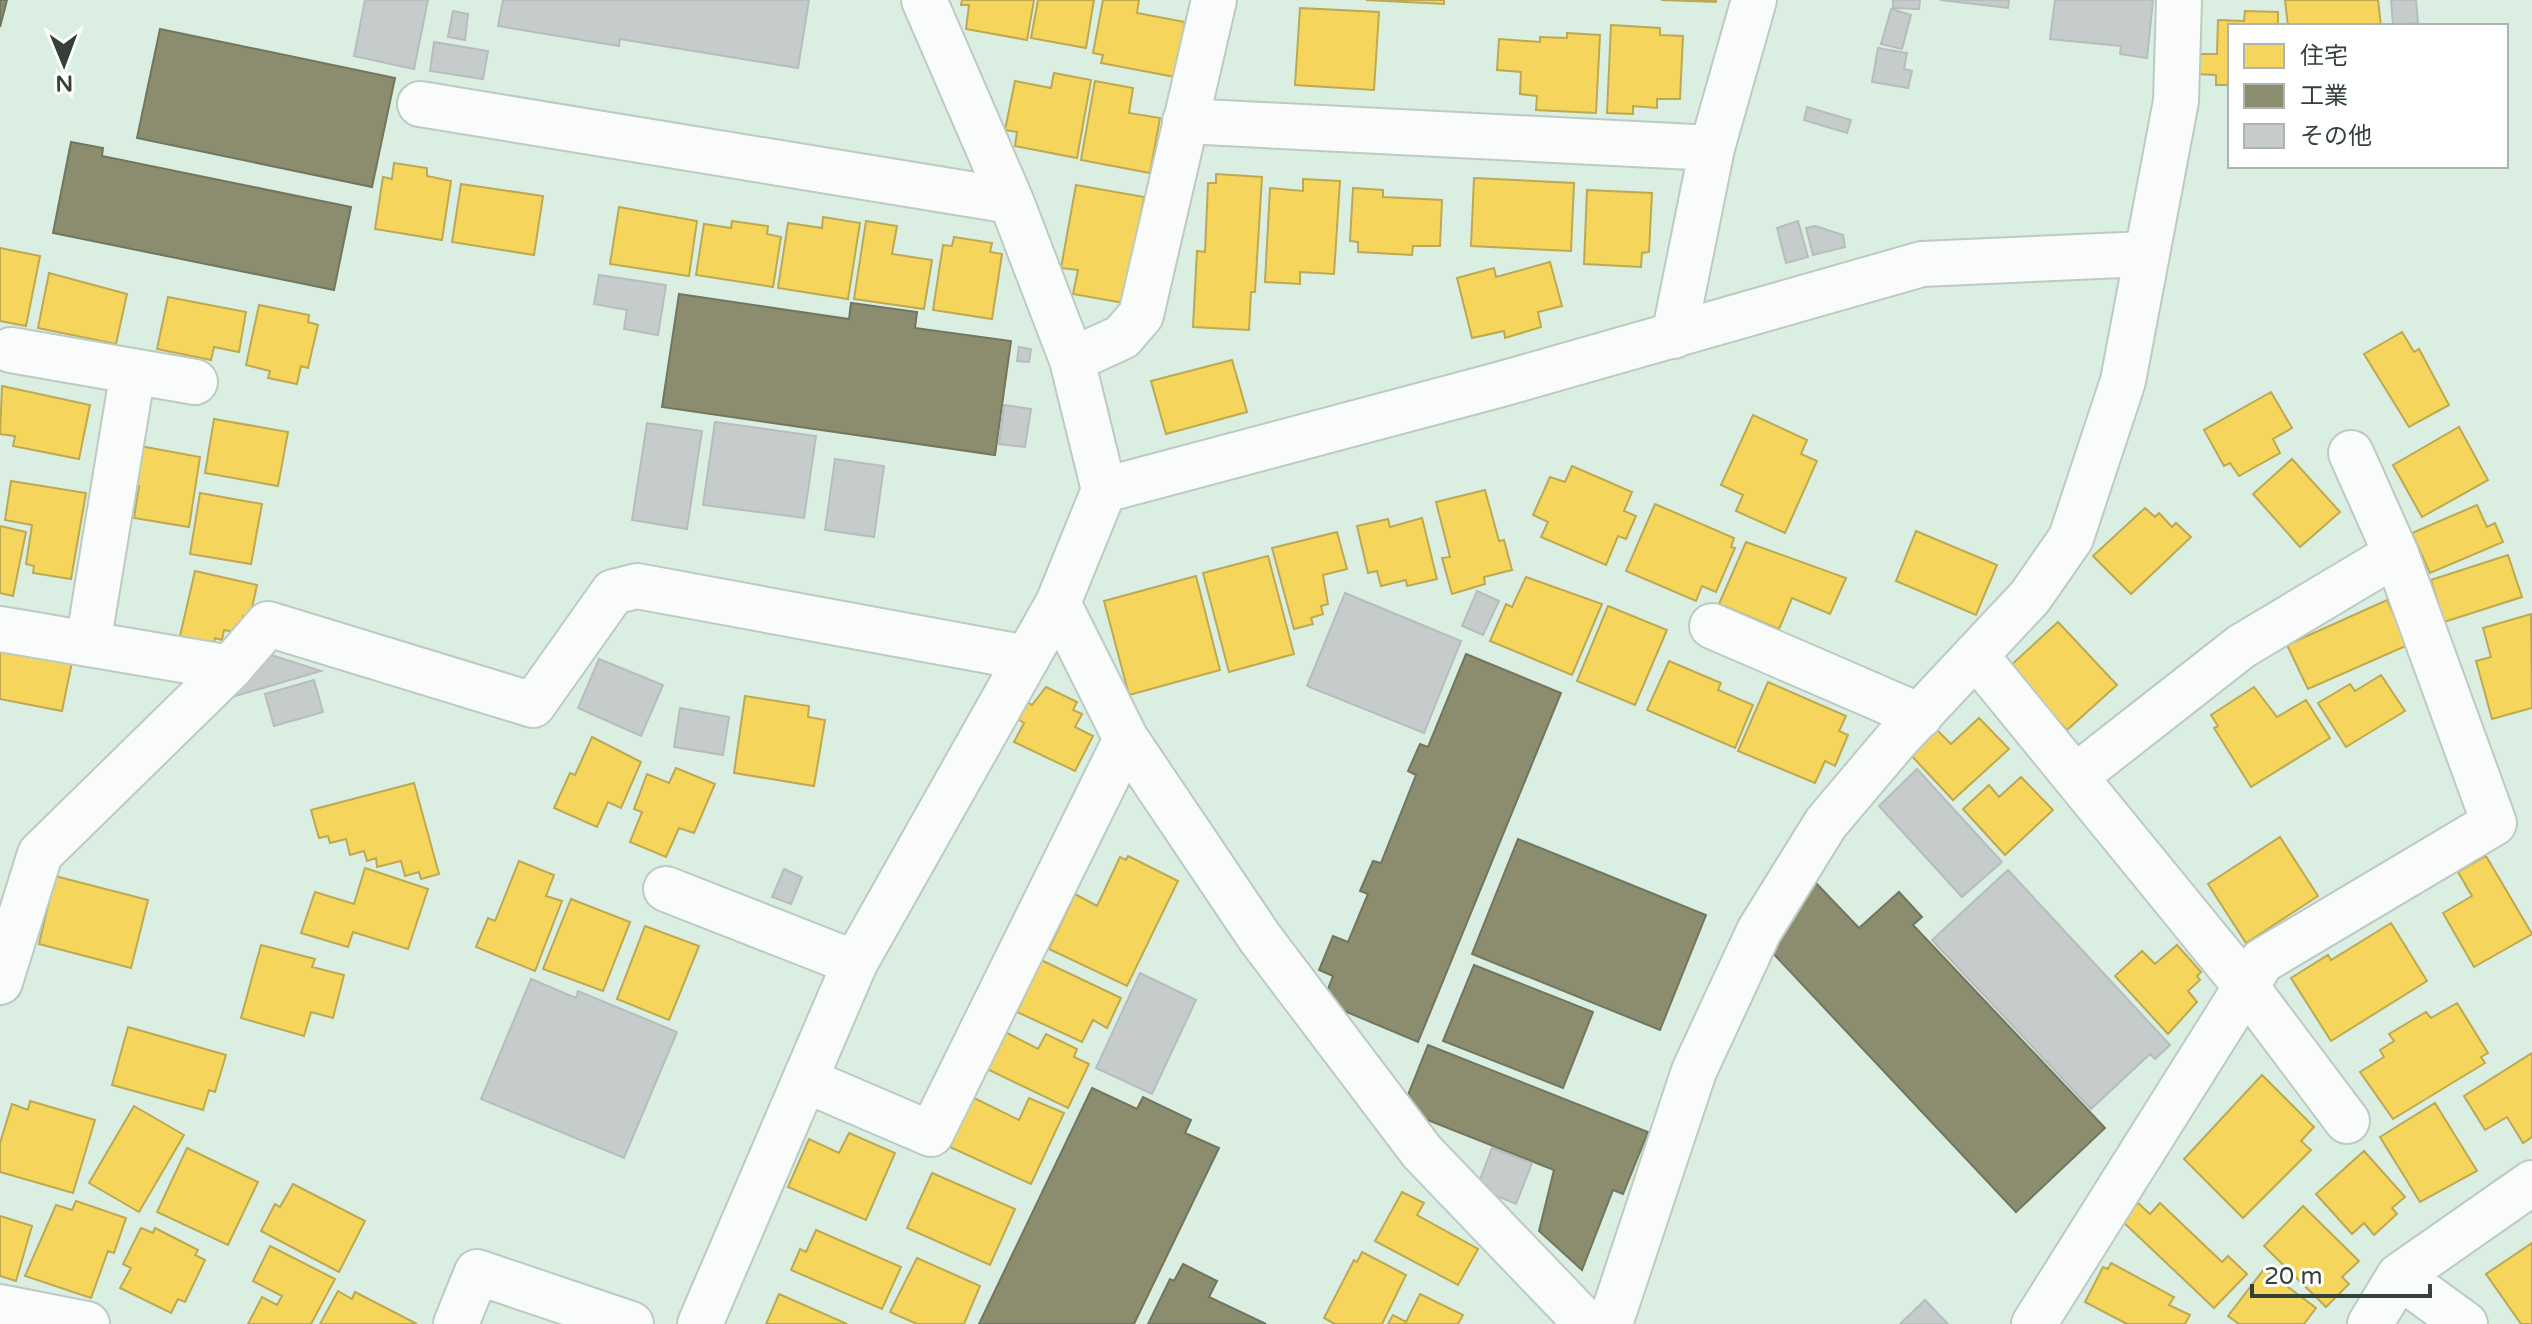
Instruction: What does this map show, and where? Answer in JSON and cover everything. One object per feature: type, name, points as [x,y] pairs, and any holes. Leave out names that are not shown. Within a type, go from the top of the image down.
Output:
[{"type":"street","points":[[700,1324],[855,963],[1058,603],[1104,490],[1072,360],[1011,201],[924,0]]},
{"type":"street","points":[[1072,360],[1122,337],[1141,315],[1214,0]]},
{"type":"street","points":[[1674,336],[1712,148],[1754,0]]},
{"type":"street","points":[[1610,1324],[1694,1071],[1759,931],[1826,823],[2030,597],[2071,538],[2123,381],[2176,101],[2179,0]]},
{"type":"street","points":[[420,104],[1011,201]]},
{"type":"street","points":[[1185,121],[1712,148]]},
{"type":"street","points":[[1104,490],[1674,336],[1922,264],[2145,254]]},
{"type":"street","points":[[11,350],[195,382]]},
{"type":"street","points":[[88,644],[133,371]]},
{"type":"street","points":[[2034,1324],[2244,984],[2262,961],[2494,823],[2396,554],[2351,453]]},
{"type":"street","points":[[2076,776],[2242,646],[2396,554]]},
{"type":"street","points":[[0,982],[16,877],[230,668],[268,624],[533,705],[613,592],[637,586],[1027,658]]},
{"type":"street","points":[[1058,603],[1126,739],[1260,938],[1422,1152],[1587,1324]]},
{"type":"street","points":[[1712,626],[1920,716]]},
{"type":"street","points":[[0,629],[230,668]]},
{"type":"street","points":[[1977,657],[2244,984],[2347,1121]]},
{"type":"street","points":[[805,1080],[931,1134],[1126,739]]},
{"type":"street","points":[[666,889],[855,963]]},
{"type":"street","points":[[2370,1324],[2399,1276],[2532,1183]]},
{"type":"street","points":[[456,1324],[477,1272],[631,1324]]},
{"type":"street","points":[[2399,1276],[2465,1324]]},
{"type":"street","points":[[0,1307],[87,1324]]},
{"type":"building: 住宅","points":[[962,0],[1034,0],[1027,40],[966,29],[969,5],[961,5]]},
{"type":"building: 住宅","points":[[1038,0],[1094,0],[1086,48],[1031,38]]},
{"type":"building: 住宅","points":[[1103,0],[1139,0],[1137,13],[1185,22],[1175,77],[1101,63],[1103,55],[1093,53]]},
{"type":"building: 住宅","points":[[1366,0],[1444,0],[1444,4]]},
{"type":"building: 住宅","points":[[1661,0],[1716,0],[1716,2]]},
{"type":"building: 住宅","points":[[2285,0],[2378,0],[2381,24],[2288,24]]},
{"type":"building: 住宅","points":[[1300,8],[1379,12],[1374,90],[1295,85]]},
{"type":"building: 住宅","points":[[2245,11],[2278,12],[2278,24],[2228,24],[2228,85],[2216,85],[2216,75],[2197,74],[2197,54],[2217,54],[2218,20],[2244,21]]},
{"type":"building: 住宅","points":[[1611,25],[1660,28],[1660,35],[1683,36],[1680,99],[1657,99],[1657,108],[1633,106],[1633,114],[1607,113]]},
{"type":"building: 住宅","points":[[1567,33],[1600,35],[1596,113],[1536,110],[1537,96],[1520,94],[1521,72],[1497,70],[1499,39],[1540,42],[1540,37],[1567,38]]},
{"type":"building: 住宅","points":[[1054,73],[1091,80],[1077,158],[1015,146],[1017,132],[1005,130],[1015,81],[1051,88]]},
{"type":"building: 住宅","points":[[1095,81],[1133,88],[1129,113],[1160,118],[1150,173],[1081,160]]},
{"type":"building: 住宅","points":[[394,163],[427,168],[427,176],[451,181],[442,240],[375,229],[383,177],[392,179]]},
{"type":"building: 住宅","points":[[1216,174],[1262,177],[1255,292],[1251,292],[1249,330],[1193,327],[1197,251],[1205,252],[1208,183],[1216,183]]},
{"type":"building: 住宅","points":[[1474,178],[1574,183],[1571,251],[1471,246]]},
{"type":"building: 住宅","points":[[1303,179],[1340,181],[1334,274],[1300,272],[1300,284],[1265,282],[1270,188],[1303,191]]},
{"type":"building: 住宅","points":[[461,184],[543,196],[534,255],[452,242]]},
{"type":"building: 住宅","points":[[1076,185],[1144,197],[1124,303],[1073,294],[1078,270],[1061,268]]},
{"type":"building: 住宅","points":[[1353,188],[1383,190],[1383,197],[1442,200],[1440,246],[1413,246],[1412,255],[1358,252],[1358,242],[1350,241]]},
{"type":"building: 住宅","points":[[1587,190],[1652,193],[1649,252],[1642,253],[1641,267],[1584,264]]},
{"type":"building: 住宅","points":[[619,207],[697,221],[689,276],[610,264]]},
{"type":"building: 住宅","points":[[823,217],[860,223],[848,299],[778,288],[788,223],[822,228]]},
{"type":"building: 住宅","points":[[732,221],[768,226],[767,234],[781,237],[773,287],[696,275],[704,224],[731,228]]},
{"type":"building: 住宅","points":[[866,221],[897,226],[892,254],[932,260],[924,309],[854,299]]},
{"type":"building: 住宅","points":[[954,237],[992,243],[990,252],[1002,254],[992,319],[933,310],[943,245],[952,246]]},
{"type":"building: 住宅","points":[[0,248],[40,256],[26,326],[0,321]]},
{"type":"building: 住宅","points":[[1550,262],[1562,306],[1538,312],[1541,327],[1505,338],[1504,331],[1472,338],[1457,278],[1494,268],[1496,277]]},
{"type":"building: 住宅","points":[[49,273],[127,294],[116,344],[38,328]]},
{"type":"building: 住宅","points":[[168,297],[246,312],[239,352],[214,347],[211,360],[157,349]]},
{"type":"building: 住宅","points":[[259,305],[309,315],[308,322],[318,325],[308,368],[301,366],[297,384],[268,378],[270,371],[246,365]]},
{"type":"building: 住宅","points":[[2402,332],[2414,352],[2419,349],[2449,405],[2409,427],[2364,354]]},
{"type":"building: 住宅","points":[[1232,360],[1247,412],[1166,434],[1151,381]]},
{"type":"building: 住宅","points":[[2,386],[90,405],[79,459],[13,446],[15,436],[0,434]]},
{"type":"building: 住宅","points":[[2271,392],[2292,428],[2273,439],[2280,453],[2239,476],[2230,463],[2224,466],[2204,430]]},
{"type":"building: 住宅","points":[[1753,415],[1807,440],[1801,454],[1817,461],[1785,533],[1736,511],[1743,495],[1721,485]]},
{"type":"building: 住宅","points":[[214,419],[288,432],[278,486],[205,473]]},
{"type":"building: 住宅","points":[[2459,427],[2488,480],[2422,517],[2393,465]]},
{"type":"building: 住宅","points":[[140,446],[200,457],[189,527],[134,518],[139,486],[134,486]]},
{"type":"building: 住宅","points":[[2292,459],[2340,512],[2300,547],[2253,494]]},
{"type":"building: 住宅","points":[[1572,466],[1632,492],[1624,511],[1636,516],[1626,539],[1618,536],[1606,565],[1541,537],[1548,522],[1533,515],[1550,477],[1565,482]]},
{"type":"building: 住宅","points":[[11,481],[86,493],[71,579],[33,573],[34,566],[26,564],[32,525],[5,520]]},
{"type":"building: 住宅","points":[[1485,490],[1499,541],[1504,540],[1512,570],[1484,577],[1485,584],[1452,594],[1442,558],[1450,557],[1436,502]]},
{"type":"building: 住宅","points":[[200,493],[262,504],[251,564],[190,554]]},
{"type":"building: 住宅","points":[[1655,504],[1734,538],[1731,547],[1735,548],[1716,592],[1702,586],[1696,601],[1626,571]]},
{"type":"building: 住宅","points":[[2477,505],[2487,527],[2495,523],[2503,542],[2430,573],[2412,533]]},
{"type":"building: 住宅","points":[[2145,508],[2155,517],[2159,513],[2172,527],[2176,523],[2191,537],[2131,594],[2093,556]]},
{"type":"building: 住宅","points":[[1422,518],[1437,579],[1407,586],[1406,580],[1381,586],[1377,571],[1368,573],[1357,526],[1388,519],[1390,527]]},
{"type":"building: 住宅","points":[[0,526],[26,532],[13,596],[0,593]]},
{"type":"building: 住宅","points":[[1916,531],[1997,565],[1976,615],[1896,581]]},
{"type":"building: 住宅","points":[[1337,532],[1347,569],[1323,575],[1328,604],[1321,606],[1323,614],[1311,618],[1313,624],[1294,629],[1272,548]]},
{"type":"building: 住宅","points":[[1746,542],[1846,578],[1830,614],[1792,598],[1779,629],[1719,604]]},
{"type":"building: 住宅","points":[[2508,555],[2522,597],[2444,622],[2431,580]]},
{"type":"building: 住宅","points":[[1268,556],[1294,654],[1229,672],[1203,573]]},
{"type":"building: 住宅","points":[[195,571],[257,585],[250,617],[243,616],[239,633],[224,630],[222,640],[215,638],[214,642],[207,643],[180,636]]},
{"type":"building: 住宅","points":[[1196,576],[1220,670],[1129,695],[1104,601]]},
{"type":"building: 住宅","points":[[1526,577],[1602,604],[1572,675],[1490,641],[1506,604],[1512,607]]},
{"type":"building: 住宅","points":[[2387,600],[2408,645],[2308,689],[2287,645]]},
{"type":"building: 住宅","points":[[1608,606],[1667,630],[1635,705],[1577,681]]},
{"type":"building: 住宅","points":[[2531,614],[2532,708],[2492,719],[2476,661],[2491,657],[2483,628]]},
{"type":"building: 住宅","points":[[2058,622],[2117,685],[2067,730],[2009,667]]},
{"type":"building: 住宅","points":[[0,648],[72,662],[62,711],[0,699]]},
{"type":"building: 住宅","points":[[1669,661],[1721,683],[1718,690],[1753,705],[1735,748],[1647,710]]},
{"type":"building: 住宅","points":[[2381,675],[2405,711],[2346,747],[2318,703],[2350,684],[2355,691]]},
{"type":"building: 住宅","points":[[1768,682],[1846,716],[1839,731],[1848,735],[1835,766],[1825,761],[1815,783],[1738,751]]},
{"type":"building: 住宅","points":[[1046,687],[1077,702],[1073,710],[1082,714],[1075,727],[1093,736],[1075,771],[1014,742],[1024,723],[1018,719],[1027,702],[1032,705]]},
{"type":"building: 住宅","points":[[2254,687],[2277,717],[2306,700],[2330,738],[2251,787],[2214,728],[2218,726],[2211,715]]},
{"type":"building: 住宅","points":[[745,696],[809,706],[808,717],[825,720],[814,786],[734,773]]},
{"type":"building: 住宅","points":[[1979,718],[2009,749],[1953,800],[1908,752],[1935,728],[1951,744]]},
{"type":"building: 住宅","points":[[592,737],[641,762],[621,808],[608,802],[597,827],[554,808],[570,773],[575,775]]},
{"type":"building: 住宅","points":[[676,768],[715,784],[694,833],[679,828],[666,857],[630,842],[642,812],[634,809],[647,774],[669,783]]},
{"type":"building: 住宅","points":[[2021,777],[2053,810],[2005,855],[1963,809],[1989,785],[1999,797]]},
{"type":"building: 住宅","points":[[414,783],[439,874],[421,879],[419,872],[405,876],[401,861],[377,867],[376,858],[367,861],[364,851],[350,855],[346,839],[330,843],[328,836],[319,838],[311,810]]},
{"type":"building: 住宅","points":[[2280,837],[2318,896],[2246,943],[2208,884]]},
{"type":"building: 住宅","points":[[1128,856],[1178,881],[1127,986],[1049,949],[1075,894],[1097,906],[1120,857],[1126,860]]},
{"type":"building: 住宅","points":[[2486,856],[2532,934],[2474,967],[2443,913],[2472,896],[2458,872]]},
{"type":"building: 住宅","points":[[519,861],[554,875],[546,896],[562,901],[535,971],[476,947],[488,918],[495,921]]},
{"type":"building: 住宅","points":[[365,868],[428,889],[408,949],[353,932],[348,947],[301,933],[315,892],[354,904]]},
{"type":"building: 住宅","points":[[55,876],[148,900],[131,968],[39,944]]},
{"type":"building: 住宅","points":[[571,899],[630,922],[603,991],[543,969]]},
{"type":"building: 住宅","points":[[2391,923],[2427,981],[2331,1041],[2291,978],[2328,955],[2331,960]]},
{"type":"building: 住宅","points":[[645,926],[699,946],[669,1020],[617,999]]},
{"type":"building: 住宅","points":[[261,945],[315,959],[312,967],[344,975],[333,1018],[311,1012],[304,1036],[241,1018]]},
{"type":"building: 住宅","points":[[2177,945],[2201,972],[2197,976],[2200,980],[2188,991],[2197,1002],[2168,1034],[2115,976],[2142,951],[2155,964]]},
{"type":"building: 住宅","points":[[1041,960],[1121,998],[1107,1028],[1093,1020],[1082,1042],[1017,1012]]},
{"type":"building: 住宅","points":[[2457,1003],[2488,1053],[2481,1057],[2485,1063],[2393,1119],[2360,1072],[2384,1057],[2380,1050],[2394,1041],[2389,1034],[2426,1012],[2431,1018]]},
{"type":"building: 住宅","points":[[128,1027],[226,1055],[215,1092],[209,1090],[203,1110],[112,1085]]},
{"type":"building: 住宅","points":[[1005,1032],[1038,1049],[1046,1034],[1077,1049],[1074,1057],[1089,1064],[1068,1108],[987,1069]]},
{"type":"building: 住宅","points":[[2532,1053],[2532,1137],[2523,1143],[2507,1117],[2485,1130],[2464,1096]]},
{"type":"building: 住宅","points":[[2262,1075],[2314,1127],[2301,1141],[2311,1150],[2243,1218],[2184,1159]]},
{"type":"building: 住宅","points":[[972,1097],[1019,1120],[1029,1098],[1064,1113],[1031,1184],[950,1147]]},
{"type":"building: 住宅","points":[[30,1101],[95,1120],[73,1193],[0,1172],[0,1143],[12,1104],[28,1110]]},
{"type":"building: 住宅","points":[[2435,1103],[2477,1171],[2420,1202],[2380,1137]]},
{"type":"building: 住宅","points":[[134,1106],[184,1135],[139,1212],[89,1183]]},
{"type":"building: 住宅","points":[[849,1133],[895,1153],[866,1220],[788,1187],[809,1139],[839,1153]]},
{"type":"building: 住宅","points":[[187,1148],[258,1182],[228,1245],[157,1212]]},
{"type":"building: 住宅","points":[[2364,1151],[2405,1197],[2392,1208],[2397,1214],[2374,1235],[2364,1223],[2352,1234],[2316,1194]]},
{"type":"building: 住宅","points":[[932,1173],[1015,1209],[990,1265],[907,1228]]},
{"type":"building: 住宅","points":[[293,1184],[365,1221],[339,1272],[261,1231],[275,1204],[280,1207]]},
{"type":"building: 住宅","points":[[1402,1192],[1424,1203],[1417,1215],[1478,1249],[1458,1285],[1375,1241]]},
{"type":"building: 住宅","points":[[76,1201],[126,1218],[114,1253],[108,1251],[91,1298],[25,1276],[56,1205],[72,1210]]},
{"type":"building: 住宅","points":[[2138,1203],[2150,1214],[2160,1203],[2222,1262],[2228,1256],[2247,1274],[2214,1308],[2121,1220]]},
{"type":"building: 住宅","points":[[2303,1206],[2359,1261],[2342,1277],[2349,1284],[2326,1307],[2264,1246]]},
{"type":"building: 住宅","points":[[0,1216],[32,1226],[16,1281],[0,1276]]},
{"type":"building: 住宅","points":[[141,1228],[153,1233],[155,1228],[198,1250],[195,1255],[205,1260],[185,1302],[178,1299],[171,1313],[120,1288],[131,1268],[123,1264]]},
{"type":"building: 住宅","points":[[816,1230],[901,1267],[882,1309],[791,1270],[800,1249],[806,1252]]},
{"type":"building: 住宅","points":[[2532,1243],[2532,1324],[2521,1324],[2486,1274]]},
{"type":"building: 住宅","points":[[270,1246],[335,1279],[311,1324],[248,1324],[262,1297],[277,1305],[282,1296],[253,1281]]},
{"type":"building: 住宅","points":[[1362,1252],[1406,1275],[1382,1324],[1335,1324],[1324,1318],[1354,1260],[1357,1262]]},
{"type":"building: 住宅","points":[[917,1258],[980,1286],[964,1324],[917,1324],[890,1312]]},
{"type":"building: 住宅","points":[[2111,1263],[2174,1297],[2169,1305],[2190,1315],[2185,1324],[2127,1324],[2085,1302],[2103,1267],[2108,1269]]},
{"type":"building: 住宅","points":[[2264,1269],[2316,1308],[2304,1324],[2239,1324],[2228,1316]]},
{"type":"building: 住宅","points":[[338,1291],[352,1299],[355,1292],[417,1324],[320,1324]]},
{"type":"building: 住宅","points":[[779,1294],[847,1324],[766,1324]]},
{"type":"building: 住宅","points":[[1420,1294],[1463,1315],[1458,1324],[1388,1324],[1393,1315],[1406,1322]]},
{"type":"building: 工業","points":[[0,0],[7,0],[0,27]]},
{"type":"building: 工業","points":[[160,29],[395,78],[372,187],[137,138]]},
{"type":"building: 工業","points":[[71,142],[103,148],[102,156],[351,207],[334,290],[53,233]]},
{"type":"building: 工業","points":[[679,294],[849,319],[851,303],[917,312],[915,328],[1011,341],[995,455],[662,407]]},
{"type":"building: 工業","points":[[1466,654],[1561,693],[1418,1042],[1323,1002],[1333,976],[1319,970],[1333,936],[1348,942],[1368,894],[1360,891],[1373,861],[1381,863],[1416,775],[1408,771],[1420,744],[1428,747]]},
{"type":"building: 工業","points":[[1518,839],[1706,915],[1660,1030],[1472,954]]},
{"type":"building: 工業","points":[[1814,881],[1859,928],[1899,892],[1922,917],[1913,925],[2105,1128],[2016,1212],[1768,948]]},
{"type":"building: 工業","points":[[1474,965],[1593,1012],[1563,1088],[1443,1041]]},
{"type":"building: 工業","points":[[1428,1045],[1648,1132],[1623,1194],[1613,1190],[1582,1270],[1539,1231],[1554,1170],[1402,1110]]},
{"type":"building: 工業","points":[[1092,1088],[1137,1109],[1143,1097],[1191,1120],[1185,1133],[1219,1148],[1134,1324],[979,1324]]},
{"type":"building: 工業","points":[[1183,1264],[1217,1281],[1209,1297],[1266,1324],[1148,1324],[1170,1279],[1174,1281]]},
{"type":"building: その他","points":[[365,0],[428,0],[414,69],[354,56]]},
{"type":"building: その他","points":[[503,0],[809,0],[798,68],[620,39],[619,46],[498,26]]},
{"type":"building: その他","points":[[1893,0],[1920,0],[1919,9],[1893,8]]},
{"type":"building: その他","points":[[1940,0],[2009,0],[2008,8]]},
{"type":"building: その他","points":[[2055,0],[2153,0],[2147,58],[2120,54],[2121,46],[2050,39]]},
{"type":"building: その他","points":[[2391,0],[2416,0],[2418,23],[2393,24]]},
{"type":"building: その他","points":[[1891,9],[1911,15],[1902,49],[1881,44]]},
{"type":"building: その他","points":[[453,11],[468,14],[465,40],[448,37]]},
{"type":"building: その他","points":[[434,42],[488,51],[483,79],[430,71]]},
{"type":"building: その他","points":[[1878,48],[1907,53],[1904,69],[1912,71],[1908,88],[1872,82]]},
{"type":"building: その他","points":[[1807,107],[1851,120],[1847,133],[1804,120]]},
{"type":"building: その他","points":[[1798,221],[1808,257],[1786,263],[1777,228]]},
{"type":"building: その他","points":[[1815,226],[1843,235],[1845,247],[1813,255],[1806,228]]},
{"type":"building: その他","points":[[599,275],[666,285],[658,335],[624,329],[627,310],[594,304]]},
{"type":"building: その他","points":[[1019,347],[1031,349],[1029,362],[1017,361]]},
{"type":"building: その他","points":[[1004,405],[1031,409],[1025,447],[999,444]]},
{"type":"building: その他","points":[[715,422],[816,436],[804,518],[703,505]]},
{"type":"building: その他","points":[[647,423],[702,431],[687,529],[632,520]]},
{"type":"building: その他","points":[[835,459],[884,466],[874,537],[825,530]]},
{"type":"building: その他","points":[[1477,591],[1499,601],[1483,635],[1462,626]]},
{"type":"building: その他","points":[[1345,593],[1461,641],[1424,733],[1307,686]]},
{"type":"building: その他","points":[[265,653],[321,671],[222,700]]},
{"type":"building: その他","points":[[599,659],[663,685],[641,736],[578,708]]},
{"type":"building: その他","points":[[314,680],[323,712],[274,726],[265,694]]},
{"type":"building: その他","points":[[680,708],[729,717],[723,755],[674,747]]},
{"type":"building: その他","points":[[1917,769],[2002,862],[1962,897],[1879,806]]},
{"type":"building: その他","points":[[784,869],[802,877],[791,904],[772,897]]},
{"type":"building: その他","points":[[2008,870],[2170,1045],[2155,1059],[2150,1054],[2091,1109],[1932,940]]},
{"type":"building: その他","points":[[1140,973],[1196,1000],[1152,1094],[1096,1068]]},
{"type":"building: その他","points":[[531,979],[576,998],[578,991],[677,1032],[624,1158],[481,1099]]},
{"type":"building: その他","points":[[1492,1148],[1532,1163],[1516,1204],[1485,1191],[1487,1186],[1479,1182]]},
{"type":"building: その他","points":[[1925,1300],[1948,1324],[1900,1324]]}]
